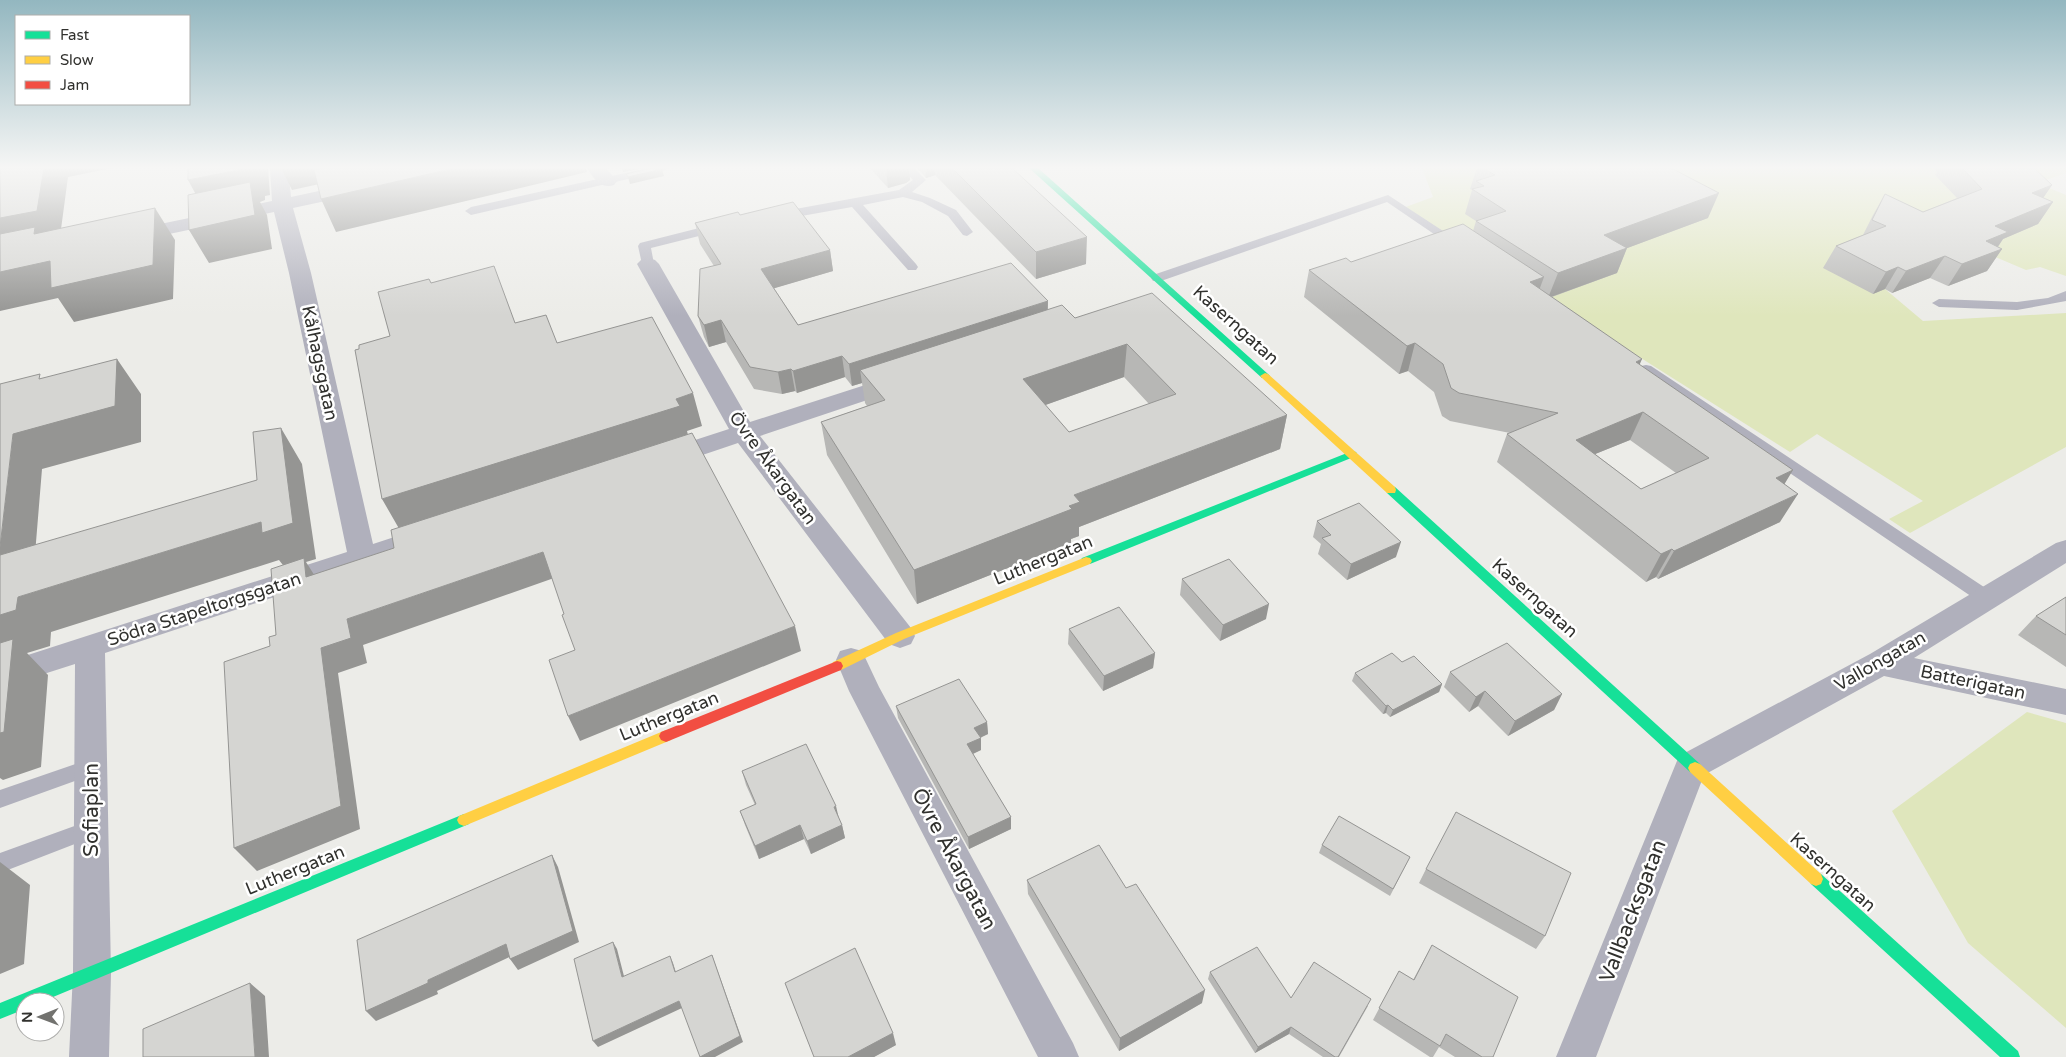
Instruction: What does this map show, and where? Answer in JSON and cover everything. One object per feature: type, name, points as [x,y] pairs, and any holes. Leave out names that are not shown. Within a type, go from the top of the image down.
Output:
[{"type":"main road","name":"Kaserngatan","points":[[1088,217],[1352,454],[1691,766],[2012,1057]]},
{"type":"main road","name":"Luthergatan","points":[[0,1011],[851,660],[900,636],[1352,454]]},
{"type":"street","points":[[117,239],[222,217]]},
{"type":"street","name":"Kålhagsgatan","points":[[285,217],[300,273],[362,558]]},
{"type":"street","name":"Övre Åkargatan","points":[[648,264],[744,433],[900,636]]},
{"type":"street","points":[[641,466],[923,374]]},
{"type":"street","name":"Södra Stapeltorgsgatan","points":[[0,676],[455,527]]},
{"type":"street","name":"Vallongatan","points":[[1691,766],[1881,663],[2066,550]]},
{"type":"street","name":"Sofiaplan","points":[[89,1057],[92,973],[90,647]]},
{"type":"street","name":"Övre Åkargatan","points":[[851,660],[874,708],[1059,1057]]},
{"type":"street","name":"Batterigatan","points":[[1881,663],[2066,702]]},
{"type":"street","name":"Vallbacksgatan","points":[[1576,1057],[1691,766]]},
{"type":"lane","points":[[868,217],[912,267]]},
{"type":"lane","points":[[955,217],[967,232]]},
{"type":"lane","points":[[1156,278],[1332,217]]},
{"type":"lane","points":[[1417,217],[1470,252]]},
{"type":"lane","points":[[648,264],[644,246],[734,224]]},
{"type":"lane","points":[[1939,304],[2007,307],[2041,305],[2064,298],[2066,295]]},
{"type":"lane","points":[[1635,362],[1987,598]]},
{"type":"lane","points":[[0,799],[90,767]]},
{"type":"lane","points":[[0,863],[91,829]]},
{"type":"green space","points":[[1418,217],[2066,217],[2066,276],[2040,267],[2026,270],[1993,256],[1981,248],[1885,289],[1923,321],[2066,313],[2066,447],[1910,533],[1889,519],[1923,501],[1817,434],[1790,452]]},
{"type":"green space","points":[[2027,712],[2066,723],[2066,1028],[1968,943],[1892,811]]},
{"type":"building","points":[[112,217],[155,217],[153,265],[51,288],[50,261],[0,272],[0,234],[35,227],[34,234]]},
{"type":"building","points":[[189,217],[245,217],[189,230]]},
{"type":"building","points":[[717,217],[805,217],[830,250],[761,269],[798,325],[1011,263],[1048,301],[849,364],[842,356],[793,371],[791,369],[778,372],[750,367],[721,320],[704,325],[698,316],[700,269],[721,264],[695,223]]},
{"type":"building","points":[[1001,217],[1066,217],[1087,237],[1036,252]]},
{"type":"building","points":[[1487,217],[1652,217],[1604,235],[1627,248],[1558,273],[1476,221]]},
{"type":"building","points":[[1873,217],[2016,217],[1995,226],[2008,232],[1986,241],[2002,249],[1962,264],[1945,256],[1906,271],[1898,267],[1886,272],[1836,246],[1886,226],[1872,220]]},
{"type":"building","points":[[1463,224],[1544,277],[1530,282],[1642,359],[1636,362],[1793,470],[1776,478],[1798,494],[1674,551],[1672,549],[1661,554],[1507,434],[1558,413],[1459,393],[1451,388],[1443,364],[1415,343],[1407,346],[1309,270],[1346,258],[1351,262]],"holes":[[[1643,412],[1709,458],[1641,489],[1576,440]]]},
{"type":"building","points":[[494,266],[515,323],[546,315],[557,343],[652,317],[693,393],[676,399],[680,406],[382,499],[355,350],[359,349],[359,345],[390,336],[378,292],[429,279],[431,283]]},
{"type":"building","points":[[1152,293],[1287,415],[1074,495],[1080,502],[1069,506],[1072,509],[914,570],[821,422],[885,400],[860,370],[1062,305],[1075,318]],"holes":[[[1127,344],[1176,394],[1069,432],[1023,379]]]},
{"type":"building","points":[[117,359],[115,406],[13,434],[0,547],[0,384],[40,374],[39,379]]},
{"type":"building","points":[[281,428],[293,523],[262,533],[261,522],[18,597],[16,610],[0,615],[0,555],[257,480],[253,432]]},
{"type":"building","points":[[692,433],[795,626],[568,716],[549,660],[575,650],[543,552],[347,619],[351,638],[321,648],[341,806],[234,848],[224,662],[270,646],[269,637],[276,635],[271,569],[304,558],[306,577],[394,548],[391,530]]},
{"type":"building","points":[[1359,503],[1401,542],[1351,564],[1322,538],[1331,535],[1317,521]]},
{"type":"building","points":[[1229,559],[1269,604],[1223,625],[1182,579]]},
{"type":"building","points":[[2066,597],[2066,635],[2036,616]]},
{"type":"building","points":[[1119,607],[1155,653],[1104,676],[1069,629]]},
{"type":"building","points":[[13,639],[4,732],[0,733],[0,643]]},
{"type":"building","points":[[1507,643],[1562,694],[1515,721],[1485,691],[1476,697],[1450,672]]},
{"type":"building","points":[[1392,653],[1402,662],[1414,656],[1442,684],[1393,710],[1388,705],[1386,706],[1355,673]]},
{"type":"building","points":[[959,679],[987,722],[974,728],[981,738],[967,744],[1011,817],[968,837],[896,706]]},
{"type":"building","points":[[806,744],[836,806],[834,807],[842,825],[807,841],[800,825],[755,846],[740,811],[756,804],[742,771]]},
{"type":"building","points":[[1456,812],[1571,873],[1545,936],[1426,869]]},
{"type":"building","points":[[1339,816],[1410,857],[1393,889],[1322,845]]},
{"type":"building","points":[[1099,845],[1126,888],[1136,884],[1205,990],[1120,1038],[1027,880]]},
{"type":"building","points":[[552,855],[573,931],[510,959],[506,944],[428,980],[428,983],[366,1011],[357,940]]},
{"type":"building","points":[[613,942],[622,977],[670,956],[675,972],[712,955],[740,1036],[700,1057],[679,1001],[593,1041],[574,959]]},
{"type":"building","points":[[1432,945],[1518,997],[1493,1057],[1482,1057],[1446,1034],[1440,1046],[1379,1008],[1399,971],[1414,980]]},
{"type":"building","points":[[1257,947],[1291,998],[1314,962],[1371,999],[1338,1057],[1335,1057],[1291,1027],[1258,1047],[1210,972]]},
{"type":"building","points":[[855,948],[893,1033],[848,1057],[814,1057],[785,983]]},
{"type":"building","points":[[250,983],[255,1057],[143,1057],[143,1029]]},
{"type":"traffic: fast","points":[[1088,217],[1265,376]]},
{"type":"traffic: fast","points":[[1086,561],[1352,454]]},
{"type":"traffic: fast","points":[[1391,490],[1695,768]]},
{"type":"traffic: fast","points":[[0,1011],[464,820]]},
{"type":"traffic: fast","points":[[1816,879],[2012,1057]]},
{"type":"traffic: slow","points":[[1265,376],[1391,490]]},
{"type":"traffic: slow","points":[[837,666],[900,636],[1086,561]]},
{"type":"traffic: slow","points":[[464,820],[666,736]]},
{"type":"traffic: slow","points":[[1695,768],[1816,879]]},
{"type":"traffic: jam","points":[[666,736],[837,666]]}]
